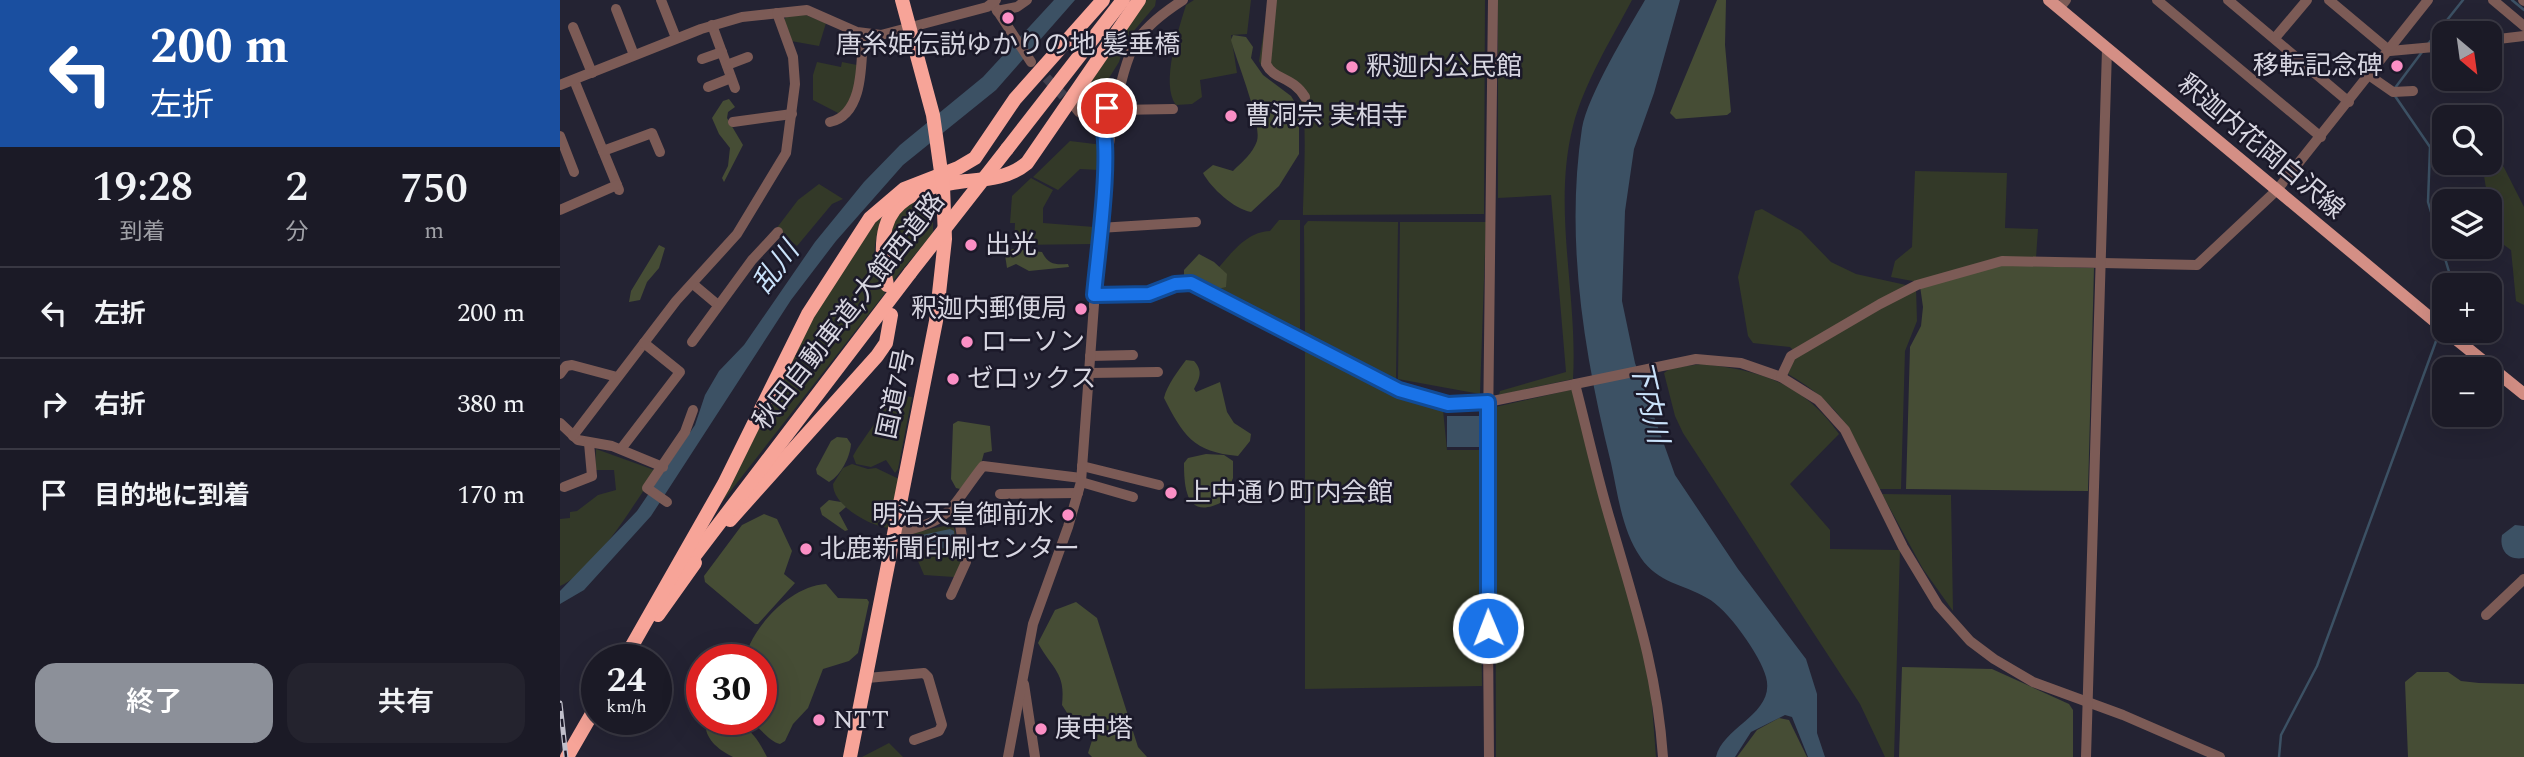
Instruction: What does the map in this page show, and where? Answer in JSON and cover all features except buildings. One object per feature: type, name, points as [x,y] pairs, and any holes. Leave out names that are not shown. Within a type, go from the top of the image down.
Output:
[{"type":"highway","name":"国道7号","points":[[850,757],[936,321],[945,239],[942,180],[933,115],[902,0]]},
{"type":"highway","points":[[887,285],[880,249],[887,219],[906,199],[975,158],[1015,99],[1103,0]]},
{"type":"highway","name":"秋田自動車道;大館西道路","points":[[634,644],[738,496],[1123,0]]},
{"type":"highway","points":[[633,644],[724,484],[808,314],[870,218],[904,189],[942,180],[1007,175],[1027,163],[1139,0]]},
{"type":"highway","points":[[635,644],[726,525],[877,356],[886,343],[891,315]]},
{"type":"highway","points":[[567,757],[581,733]]},
{"type":"main road","name":"釈迦内花岡白沢線","points":[[2058,3],[2106,49],[2432,318]]},
{"type":"main road","name":"釈迦内花岡白沢線","points":[[2462,343],[2524,394]]},
{"type":"street","points":[[660,0],[676,38]]},
{"type":"street","points":[[560,85],[712,25],[777,13],[807,10],[863,33],[881,35],[995,5],[1017,6],[1027,0]]},
{"type":"street","points":[[1272,0],[1266,64],[1269,71],[1296,83],[1305,97]]},
{"type":"street","points":[[1489,757],[1488,402],[1493,0]]},
{"type":"street","points":[[2157,0],[2321,137]]},
{"type":"street","points":[[2228,0],[2349,102]]},
{"type":"street","points":[[2275,38],[2307,0]]},
{"type":"street","points":[[2329,0],[2390,51],[2432,47]]},
{"type":"street","points":[[1781,377],[1791,356],[1917,285],[2002,261],[2197,265],[2277,190],[2428,0]]},
{"type":"street","points":[[2493,0],[2524,26]]},
{"type":"street","points":[[1009,757],[1033,624],[1080,484],[1099,228],[1106,161],[1118,104],[1134,46],[1177,1]]},
{"type":"street","points":[[995,5],[1031,62]]},
{"type":"street","points":[[616,9],[634,55]]},
{"type":"street","points":[[573,436],[644,343],[737,234],[786,153],[795,84],[793,57],[777,13]]},
{"type":"street","points":[[708,87],[733,83],[712,25]]},
{"type":"street","points":[[573,27],[592,73]]},
{"type":"street","points":[[830,122],[839,119],[860,88],[863,33]]},
{"type":"street","points":[[2502,39],[2524,36]]},
{"type":"street","points":[[2086,757],[2106,49]]},
{"type":"street","points":[[702,59],[722,52]]},
{"type":"street","points":[[727,65],[748,57]]},
{"type":"street","points":[[2370,76],[2393,92],[2413,91]]},
{"type":"street","points":[[560,209],[618,188],[574,80]]},
{"type":"street","points":[[1106,161],[1106,132],[1102,119],[1108,102],[1173,109]]},
{"type":"street","points":[[1074,106],[1079,112],[1102,119]]},
{"type":"street","points":[[733,122],[792,114]]},
{"type":"street","points":[[603,151],[652,133],[660,152]]},
{"type":"street","points":[[560,136],[574,172]]},
{"type":"street","points":[[1099,228],[1196,222]]},
{"type":"street","points":[[692,342],[752,260],[778,232]]},
{"type":"street","points":[[1094,295],[1149,294],[1175,284],[1191,283],[1399,390],[1448,404],[1488,402],[1696,359],[1730,362],[1781,377],[1818,400],[1845,430],[1903,547],[1953,625],[2008,669],[2220,757]]},
{"type":"street","points":[[692,285],[718,305]]},
{"type":"street","points":[[621,449],[680,373],[644,343]]},
{"type":"street","points":[[1090,356],[1133,355]]},
{"type":"street","points":[[560,374],[566,366],[572,365],[617,377]]},
{"type":"street","points":[[1089,373],[1158,372]]},
{"type":"street","points":[[1576,384],[1610,520],[1649,652],[1660,705],[1663,757]]},
{"type":"street","points":[[667,502],[647,488],[685,432],[693,410]]},
{"type":"street","points":[[560,423],[573,436],[589,443],[621,449],[663,467]]},
{"type":"street","points":[[564,487],[592,475],[589,443]]},
{"type":"street","points":[[894,533],[932,524],[957,506],[983,466],[1133,497]]},
{"type":"street","points":[[1082,466],[1159,485]]},
{"type":"street","points":[[1000,494],[1080,484]]},
{"type":"street","points":[[951,595],[966,562],[957,506]]},
{"type":"street","points":[[2486,615],[2524,579]]},
{"type":"street","points":[[867,678],[924,673],[929,677],[942,726],[939,731],[914,740]]},
{"type":"street","points":[[1023,676],[1035,757]]},
{"type":"green space","points":[[1146,0],[1156,0],[1155,6],[1126,40],[1119,62],[1104,86],[1113,87],[1113,91],[1104,99],[1103,112],[1082,108],[1077,103]]},
{"type":"green space","points":[[1194,0],[1251,0],[1247,34],[1231,35],[1237,73],[1200,80],[1202,97],[1192,104],[1176,105],[1170,84],[1172,56],[1186,5]]},
{"type":"green space","points":[[1269,0],[1485,0],[1484,214],[1303,215],[1305,137],[1301,101],[1297,94],[1268,73],[1259,61]]},
{"type":"green space","points":[[1498,0],[1632,0],[1584,93],[1573,126],[1567,157],[1565,220],[1574,347],[1573,379],[1499,395],[1500,391],[1566,372],[1551,195],[1498,198]]},
{"type":"green space","points":[[1717,0],[1726,0],[1725,45],[1731,112],[1727,115],[1676,119],[1670,113]]},
{"type":"green space","points":[[803,14],[826,23],[819,46],[791,41],[783,21],[787,16]]},
{"type":"green space","points":[[1233,35],[1246,37],[1253,47],[1251,58],[1263,75],[1291,96],[1299,109],[1299,154],[1279,186],[1251,212],[1237,207],[1224,197],[1203,173],[1213,165],[1233,171],[1257,141],[1256,120],[1231,40]]},
{"type":"green space","points":[[817,62],[841,67],[842,62],[857,65],[858,90],[840,114],[813,100],[813,75]]},
{"type":"green space","points":[[729,99],[735,107],[728,112],[727,118],[743,145],[724,182],[722,178],[728,166],[730,148],[719,134],[712,118],[723,101]]},
{"type":"green space","points":[[1070,141],[1103,145],[1099,170],[1080,169],[1058,190],[1033,177]]},
{"type":"green space","points":[[2502,164],[2524,207],[2524,305],[2516,301],[2511,250],[2502,244],[2502,189],[2486,189],[2484,175],[2502,175]]},
{"type":"green space","points":[[1915,171],[2007,173],[2005,228],[2038,229],[2036,258],[1918,282],[1891,277],[1895,261],[1912,247]]},
{"type":"green space","points":[[1031,178],[1053,190],[1043,208],[1043,223],[1094,227],[1093,244],[1014,245],[1015,223],[1010,223],[1012,196]]},
{"type":"green space","points":[[819,184],[843,199],[832,204],[797,246],[776,229],[798,200]]},
{"type":"green space","points":[[920,200],[933,210],[933,233],[892,282],[888,246],[893,223],[908,206]]},
{"type":"green space","points":[[1762,209],[1801,231],[1831,262],[1856,274],[1906,285],[1794,351],[1790,347],[1753,343],[1748,336],[1738,277],[1755,211]]},
{"type":"green space","points":[[880,216],[882,218],[874,256],[877,276],[885,293],[722,502],[812,320],[833,283]]},
{"type":"green space","points":[[1279,220],[1300,220],[1300,333],[1211,288],[1210,277],[1244,241],[1270,231]]},
{"type":"green space","points":[[1308,221],[1398,222],[1396,379],[1359,365],[1305,336],[1304,226]]},
{"type":"green space","points":[[1400,222],[1486,222],[1480,394],[1398,379]]},
{"type":"green space","points":[[659,245],[665,248],[659,268],[647,282],[640,300],[629,302],[631,291]]},
{"type":"green space","points":[[1012,249],[1042,252],[1049,261],[1068,264],[1069,267],[1029,271],[1016,264],[1007,268],[1005,255]]},
{"type":"green space","points":[[1199,254],[1214,262],[1227,274],[1226,287],[1217,289],[1184,276],[1184,270]]},
{"type":"green space","points":[[2003,265],[2094,268],[2088,491],[1906,489],[1910,347],[1921,326],[1923,307],[1920,286]]},
{"type":"green space","points":[[1916,288],[1917,321],[1905,351],[1901,489],[1877,489],[1853,436],[1834,409],[1788,374],[1795,358]]},
{"type":"green space","points":[[1310,349],[1394,394],[1443,410],[1447,450],[1479,450],[1482,686],[1305,689],[1305,352]]},
{"type":"green space","points":[[1186,360],[1194,361],[1200,371],[1194,389],[1196,392],[1220,382],[1227,412],[1234,423],[1251,434],[1250,441],[1238,456],[1200,446],[1184,432],[1171,411],[1164,398],[1170,383]]},
{"type":"green space","points":[[1702,364],[1743,370],[1780,382],[1811,403],[1839,434],[1790,484],[1830,530],[1830,549],[1900,550],[1894,757],[1885,757],[1860,704],[1683,433],[1675,416],[1664,373],[1671,368]]},
{"type":"green space","points":[[1574,389],[1650,679],[1656,757],[1496,757],[1495,407]]},
{"type":"green space","points":[[898,395],[912,397],[898,469],[895,473],[886,460],[871,467],[856,464],[853,456],[857,449],[892,398]]},
{"type":"green space","points":[[958,421],[990,426],[992,451],[984,453],[981,464],[960,489],[956,488],[951,479],[953,424]]},
{"type":"green space","points":[[837,437],[847,438],[851,444],[847,460],[829,482],[817,474],[816,469],[831,441]]},
{"type":"green space","points":[[596,449],[657,471],[600,551],[574,578],[560,586],[560,519],[570,518],[570,512],[577,511],[598,495],[616,490],[614,470],[595,470]]},
{"type":"green space","points":[[1206,454],[1224,455],[1233,461],[1233,478],[1224,501],[1202,507],[1195,505],[1187,493],[1184,463],[1188,458]]},
{"type":"green space","points":[[852,464],[868,469],[876,468],[899,479],[889,528],[854,514],[839,500],[833,484],[843,468]]},
{"type":"green space","points":[[1882,494],[1951,495],[1953,611],[1923,569]]},
{"type":"green space","points":[[829,500],[841,502],[846,507],[839,513],[848,530],[845,531],[822,515],[820,508]]},
{"type":"green space","points":[[764,514],[777,519],[792,551],[784,574],[795,583],[758,624],[755,624],[705,582],[704,576],[742,525]]},
{"type":"green space","points":[[953,524],[963,563],[954,577],[924,575],[915,554],[901,547],[903,535]]},
{"type":"green space","points":[[826,584],[838,598],[867,599],[869,602],[858,653],[849,661],[823,669],[808,708],[793,724],[785,741],[780,744],[766,735],[777,735],[777,644],[750,644],[771,614],[791,597],[814,586]]},
{"type":"green space","points":[[1076,602],[1097,618],[1138,747],[1147,757],[1092,757],[1088,753],[1096,728],[1088,722],[1073,722],[1062,705],[1060,678],[1038,643],[1055,610]]},
{"type":"green space","points":[[1902,667],[1992,669],[2069,704],[2073,710],[2073,757],[1899,757]]},
{"type":"green space","points":[[2417,672],[2448,672],[2461,681],[2524,684],[2524,757],[2408,757],[2405,682]]},
{"type":"green space","points":[[1779,718],[1789,720],[1807,757],[1737,757],[1757,730]]},
{"type":"green space","points":[[708,735],[753,735],[767,757],[733,757]]},
{"type":"green space","points":[[889,743],[903,757],[862,757]]},
{"type":"water","points":[[1054,0],[1075,0],[996,90],[903,165],[836,241],[791,300],[651,516],[584,590],[560,604],[560,591],[637,511],[695,425],[705,395],[719,371],[744,345],[815,242],[864,182],[900,145],[983,77]]},
{"type":"water","points":[[1645,0],[1680,0],[1654,93],[1634,149],[1625,211],[1622,301],[1635,363],[1675,475],[1738,569],[1806,659],[1817,694],[1817,733],[1825,757],[1808,757],[1792,717],[1785,715],[1751,732],[1735,757],[1716,757],[1728,737],[1763,701],[1767,690],[1763,668],[1742,633],[1715,603],[1663,578],[1648,566],[1629,536],[1622,512],[1585,339],[1577,254],[1577,170],[1582,128],[1592,98]]},
{"type":"water","points":[[1447,416],[1480,416],[1481,447],[1447,447]]},
{"type":"water","points":[[2515,525],[2524,526],[2524,558],[2513,558],[2503,550],[2502,535]]},
{"type":"water","points":[[950,529],[954,531],[955,547],[928,550],[924,547],[922,535]]},
{"type":"waterway","points":[[2428,44],[2463,0]]},
{"type":"waterway","points":[[2512,0],[2524,10]]},
{"type":"waterway","points":[[2395,88],[2422,52]]},
{"type":"waterway","points":[[2395,96],[2430,147],[2428,202],[2449,273]]},
{"type":"waterway","points":[[2279,757],[2281,735],[2317,666],[2435,343]]},
{"type":"tunnel","points":[[1036,67],[1073,106]]},
{"type":"railway","points":[[560,703],[566,757]]},
{"type":"place","name":"唐糸姫伝説ゆかりの地 髪垂橋","points":[[1008,18]]},
{"type":"place","name":"移転記念碑","points":[[2397,66]]},
{"type":"place","name":"釈迦内公民館","points":[[1352,67]]},
{"type":"place","name":"曹洞宗 実相寺","points":[[1231,116]]},
{"type":"place","name":"出光","points":[[971,245]]},
{"type":"place","name":"釈迦内郵便局","points":[[1081,309]]},
{"type":"place","name":"ローソン","points":[[967,342]]},
{"type":"place","name":"ゼロックス","points":[[953,379]]},
{"type":"place","name":"上中通り町内会館","points":[[1171,493]]},
{"type":"place","name":"明治天皇御前水","points":[[1068,515]]},
{"type":"place","name":"北鹿新聞印刷センター","points":[[806,549]]},
{"type":"place","name":"NTT","points":[[819,720]]},
{"type":"place","name":"庚申塔","points":[[1041,729]]},
{"type":"route","points":[[1107,108],[1101,121],[1106,132],[1106,161],[1094,295],[1149,294],[1175,284],[1191,283],[1399,390],[1448,404],[1488,402],[1488,628]]},
{"type":"water label","name":"乱川","points":[[776,268]]},
{"type":"water label","name":"下内川","points":[[1649,402]]}]
